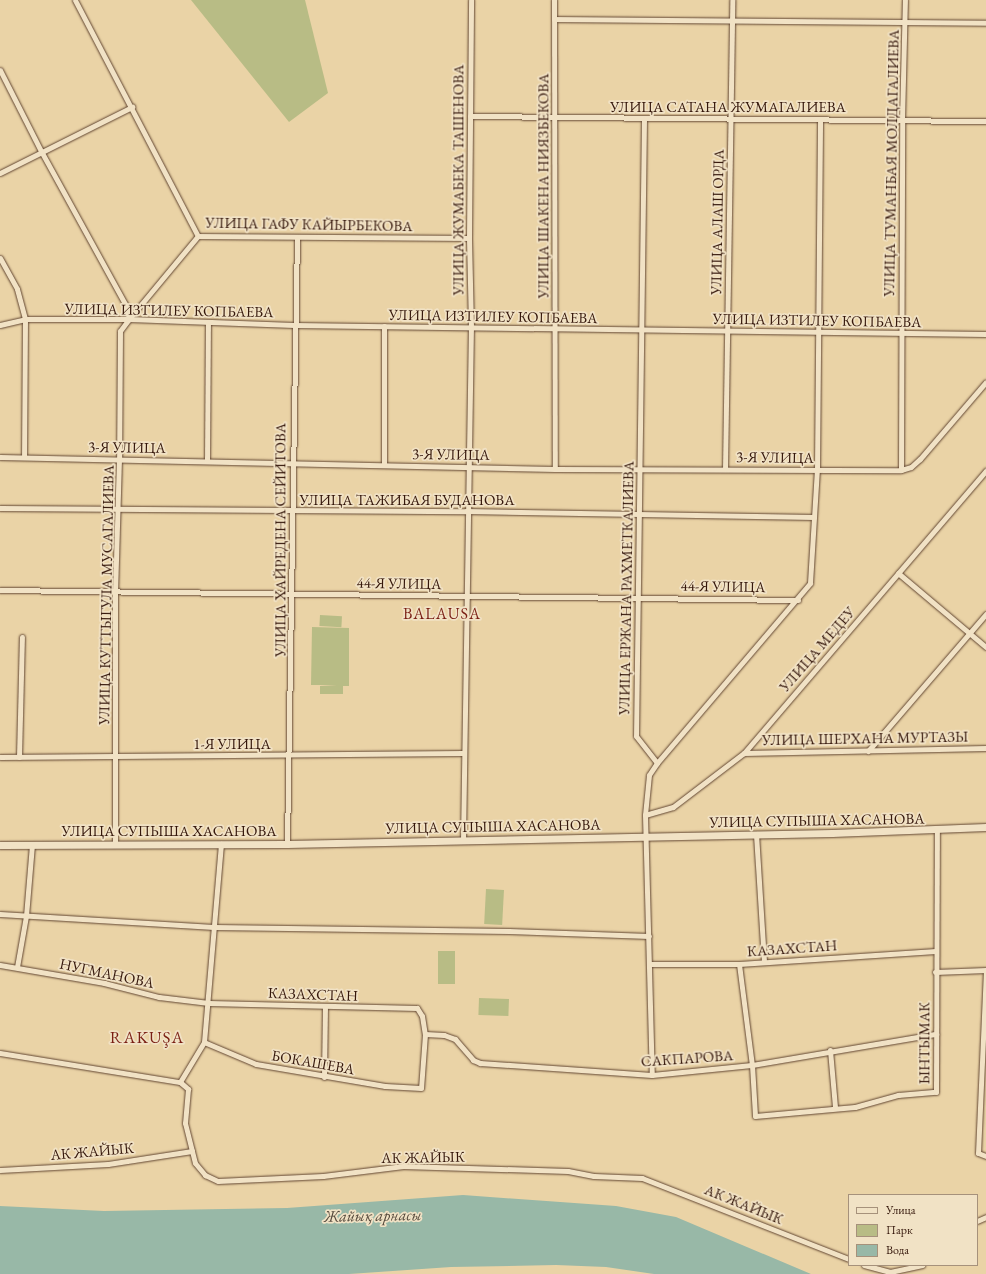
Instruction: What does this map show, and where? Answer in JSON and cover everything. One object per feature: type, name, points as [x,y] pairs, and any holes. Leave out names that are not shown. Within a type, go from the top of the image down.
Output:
[{"type":"street","name":"УЛИЦА ГАФУ КАЙЫРБЕКОВА","points":[[75,0],[198,236],[468,238]]},
{"type":"street","name":"УЛИЦА ЖУМАБЕКА ТАШЕНОВА","points":[[463,840],[463,753],[467,597],[466,511],[471,327],[468,238],[471,0]]},
{"type":"street","name":"УЛИЦА ШАКЕНА НИЯЗБЕКОВА","points":[[554,0],[555,469]]},
{"type":"street","name":"УЛИЦА АЛАШ ОРДА","points":[[726,469],[732,0]]},
{"type":"street","name":"УЛИЦА ТУМАНБАЯ МОЛДАГАЛИЕВА","points":[[901,470],[902,120],[905,0]]},
{"type":"street","points":[[554,19],[905,24],[986,23]]},
{"type":"street","points":[[0,70],[41,152],[125,304],[129,319]]},
{"type":"street","points":[[0,173],[132,107]]},
{"type":"street","name":"УЛИЦА САТАНА ЖУМАГАЛИЕВА","points":[[470,116],[986,121]]},
{"type":"street","name":"УЛИЦА ЕРЖАНА РАХМЕТКАЛИЕВА","points":[[644,118],[643,330],[636,736],[657,763]]},
{"type":"street","points":[[652,1075],[646,836],[644,815],[648,775],[798,600],[810,583],[818,470],[820,332],[820,120]]},
{"type":"street","name":"УЛИЦА КУТТЫГУЛА МУСАГАЛИЕВА","points":[[115,844],[117,756],[115,590],[116,510],[119,459],[120,331],[198,236]]},
{"type":"street","name":"УЛИЦА ХАЙРЕДЕНА СЕЙИТОВА","points":[[288,844],[293,593],[294,325],[297,237]]},
{"type":"street","points":[[0,258],[17,289],[25,319],[24,457]]},
{"type":"street","name":"УЛИЦА ИЗТИЛЕУ КОПБАЕВА","points":[[0,326],[25,319],[129,319],[294,325],[986,334]]},
{"type":"street","points":[[207,461],[208,323]]},
{"type":"street","points":[[384,326],[384,465]]},
{"type":"street","points":[[901,470],[911,467],[920,460],[986,382]]},
{"type":"street","name":"3-Я УЛИЦА","points":[[0,457],[555,469],[901,470]]},
{"type":"street","name":"УЛИЦА МЕДЕУ","points":[[644,815],[673,807],[744,752],[986,471]]},
{"type":"street","name":"УЛИЦА ТАЖИБАЯ БУДАНОВА","points":[[0,508],[293,512],[466,511],[640,516],[814,517]]},
{"type":"street","points":[[898,573],[986,647]]},
{"type":"street","name":"44-Я УЛИЦА","points":[[0,590],[115,590],[467,597],[638,596],[798,600]]},
{"type":"street","points":[[868,751],[986,614]]},
{"type":"street","points":[[19,757],[22,637]]},
{"type":"street","name":"УЛИЦА ШЕРХАНА МУРТАЗЫ","points":[[744,752],[986,748]]},
{"type":"street","name":"1-Я УЛИЦА","points":[[0,757],[290,756],[463,753]]},
{"type":"street","name":"УЛИЦА СУПЫША ХАСАНОВА","points":[[0,845],[288,844],[937,830],[986,827]]},
{"type":"street","name":"ЫНТЫМАК","points":[[752,1065],[754,1116],[835,1107],[855,1107],[886,1100],[898,1095],[936,1092],[935,972],[937,830]]},
{"type":"street","points":[[756,834],[764,962]]},
{"type":"street","points":[[180,1082],[188,1073],[204,1042],[209,1003],[221,844]]},
{"type":"street","points":[[17,967],[26,916],[32,845]]},
{"type":"street","points":[[0,914],[214,927],[510,931],[649,936]]},
{"type":"street","name":"КАЗАХСТАН","points":[[649,964],[739,964],[936,951]]},
{"type":"street","points":[[739,964],[752,1065]]},
{"type":"street","name":"НУГМАНОВА","points":[[0,965],[17,967],[159,997],[209,1003]]},
{"type":"street","points":[[935,972],[986,970],[985,1043],[978,1153],[986,1156]]},
{"type":"street","name":"КАЗАХСТАН","points":[[209,1003],[325,1007],[417,1008],[422,1016],[425,1034]]},
{"type":"street","points":[[324,1077],[325,1007]]},
{"type":"street","name":"САКПАРОВА","points":[[425,1034],[444,1035],[455,1040],[473,1060],[480,1063],[652,1075],[752,1065],[830,1050],[936,1034]]},
{"type":"street","name":"БОКАШЕВА","points":[[204,1042],[256,1064],[324,1077],[385,1086],[421,1088],[425,1034]]},
{"type":"street","points":[[830,1050],[835,1107]]},
{"type":"street","points":[[0,1053],[180,1082],[188,1089],[185,1123],[192,1151]]},
{"type":"street","name":"АК ЖАЙЫК","points":[[0,1170],[108,1164],[192,1151],[195,1163],[204,1175],[218,1181],[323,1176],[403,1166],[568,1171],[594,1176],[642,1178],[848,1259]]},
{"type":"street","points":[[868,1266],[890,1272],[917,1266]]},
{"type":"green space","points":[[191,0],[305,0],[328,93],[289,122]]},
{"type":"green space","points":[[320,615],[342,616],[341,627],[319,626]]},
{"type":"green space","points":[[312,627],[349,628],[349,686],[343,686],[343,694],[320,694],[320,686],[337,685],[311,685]]},
{"type":"green space","points":[[486,889],[504,890],[502,925],[484,924]]},
{"type":"green space","points":[[438,951],[455,951],[455,984],[438,984]]},
{"type":"green space","points":[[479,998],[509,999],[508,1016],[478,1015]]},
{"type":"water","name":"Жайық арнасы","points":[[463,1195],[616,1206],[676,1217],[811,1274],[654,1274],[606,1267],[556,1265],[451,1267],[349,1274],[0,1274],[0,1206],[104,1211],[287,1208]]},
{"type":"district","name":"BALAUSA","points":[[442,614]]},
{"type":"district","name":"RAKUŞA","points":[[147,1038]]}]
